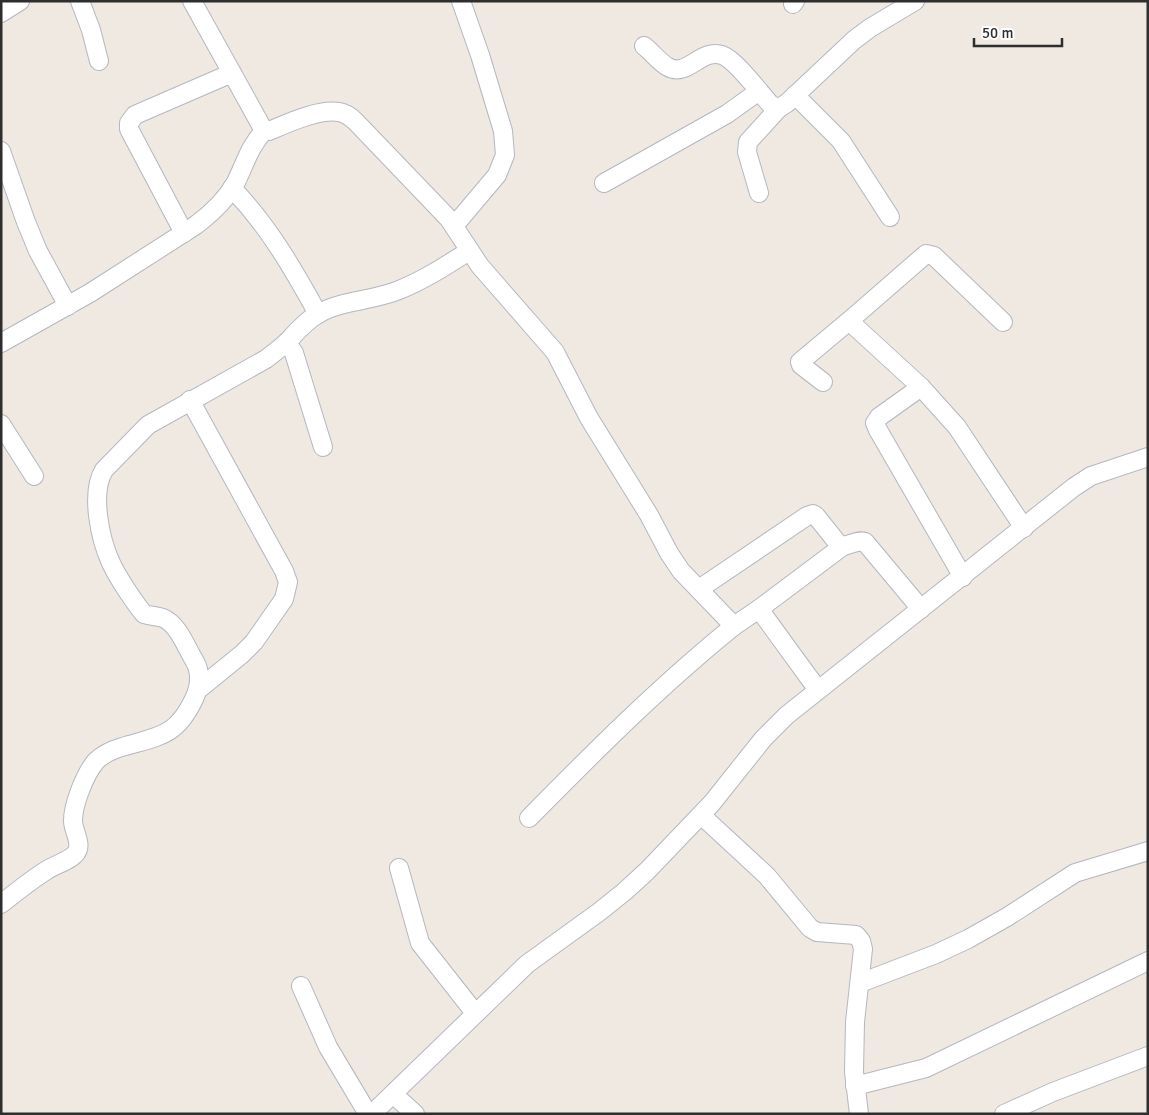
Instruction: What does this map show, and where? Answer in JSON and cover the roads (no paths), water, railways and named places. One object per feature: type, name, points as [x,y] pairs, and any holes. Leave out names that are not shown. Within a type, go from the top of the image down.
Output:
[{"type":"street","points":[[1,12],[20,1]]},
{"type":"street","points":[[80,1],[91,30],[99,61]]},
{"type":"street","points":[[192,1],[265,130]]},
{"type":"street","points":[[454,226],[497,175],[505,154],[503,131],[461,1]]},
{"type":"street","points":[[759,194],[747,152],[748,142],[779,108],[854,40],[915,1]]},
{"type":"street","points":[[644,46],[666,66],[680,70],[705,56],[722,55],[735,65],[771,105],[779,108]]},
{"type":"street","points":[[184,233],[129,128],[129,123],[135,116],[232,73]]},
{"type":"street","points":[[604,183],[727,114],[759,91]]},
{"type":"street","points":[[795,95],[841,141],[890,217]]},
{"type":"street","points":[[265,130],[269,131],[316,114],[338,112],[348,115],[436,205],[454,226],[469,251],[493,282],[555,352],[588,418],[648,515],[669,553],[681,571],[734,626]]},
{"type":"street","points":[[1,343],[68,306],[184,233],[212,213],[232,188],[251,147],[265,130]]},
{"type":"street","points":[[1,151],[38,251],[68,306]]},
{"type":"street","points":[[232,188],[273,238],[318,314]]},
{"type":"street","points":[[1,904],[9,893],[78,852],[79,844],[73,830],[73,818],[87,773],[96,761],[113,750],[163,735],[174,729],[182,720],[198,689],[200,678],[198,667],[176,629],[170,622],[161,617],[152,617],[144,614],[111,563],[101,529],[97,497],[99,478],[104,470],[148,424],[266,359],[287,342],[307,321],[318,314],[329,309],[399,290],[447,265],[469,251]]},
{"type":"street","points":[[823,382],[801,365],[800,362],[926,254],[934,256],[1003,322]]},
{"type":"street","points":[[849,321],[921,387],[957,427],[1024,528]]},
{"type":"street","points":[[287,342],[294,353],[323,447]]},
{"type":"street","points":[[921,387],[879,417],[875,423],[963,577]]},
{"type":"street","points":[[190,400],[284,571],[288,582],[284,599],[254,642],[198,689]]},
{"type":"street","points":[[1,424],[34,476]]},
{"type":"street","points":[[372,1114],[527,964],[624,892],[701,815],[764,740],[788,715],[1074,487],[1091,476],[1148,457]]},
{"type":"street","points":[[699,589],[810,514],[816,516],[837,543],[844,546]]},
{"type":"street","points":[[529,818],[624,722],[710,646],[734,626],[844,546],[859,541],[864,542],[921,609]]},
{"type":"street","points":[[759,609],[818,690]]},
{"type":"street","points":[[701,815],[767,876],[810,928],[817,932],[856,935],[860,941],[863,949],[855,1022],[854,1072],[859,1114]]},
{"type":"street","points":[[860,983],[936,954],[968,939],[1007,917],[1075,873],[1148,851]]},
{"type":"street","points":[[399,868],[420,943],[476,1013]]},
{"type":"street","points":[[855,1086],[926,1068],[1148,961]]},
{"type":"street","points":[[301,986],[328,1047],[368,1114]]},
{"type":"street","points":[[1004,1114],[1053,1092],[1148,1056]]},
{"type":"street","points":[[393,1094],[415,1114]]}]
